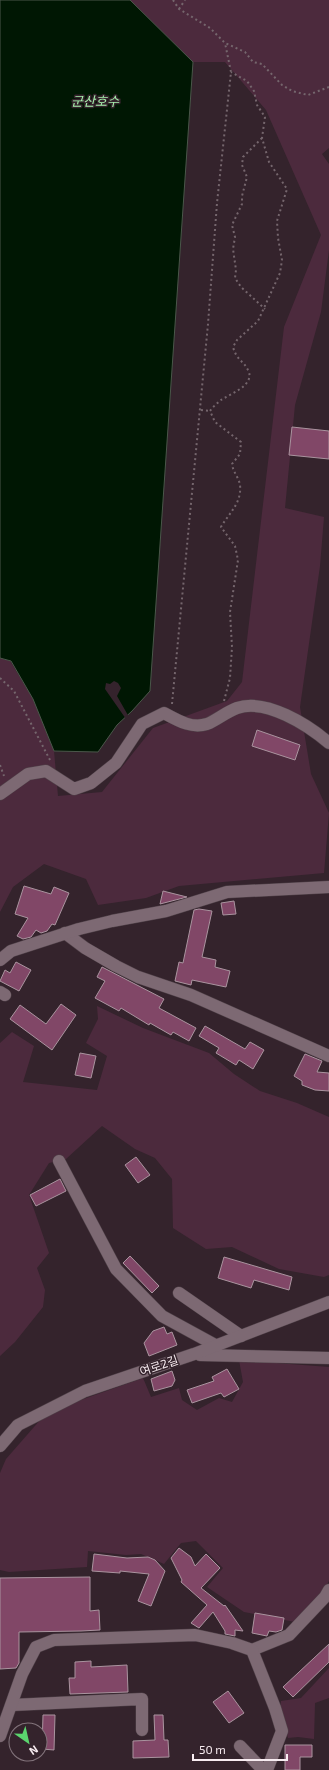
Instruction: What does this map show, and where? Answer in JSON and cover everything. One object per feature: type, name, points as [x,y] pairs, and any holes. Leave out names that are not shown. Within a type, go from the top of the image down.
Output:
[{"type":"street","points":[[0,794],[28,774],[46,771],[74,789],[91,784],[116,763],[142,724],[164,713],[181,723],[198,726],[207,724],[238,708],[256,706],[274,710],[313,730],[329,743]]},
{"type":"street","points":[[0,960],[12,951],[65,933],[112,921],[166,911],[227,892],[329,887]]},
{"type":"street","points":[[65,933],[85,948],[138,977],[191,995],[329,1056]]},
{"type":"street","points":[[58,1161],[116,1269],[162,1316],[217,1346]]},
{"type":"street","points":[[179,1293],[241,1336]]},
{"type":"street","name":"여로2길","points":[[0,1446],[18,1425],[78,1394],[217,1346],[329,1302]]},
{"type":"street","points":[[194,1354],[329,1358]]},
{"type":"street","points":[[0,1736],[22,1674],[36,1647],[54,1640],[195,1635],[232,1643],[252,1650],[289,1635],[326,1597],[329,1590]]},
{"type":"street","points":[[252,1650],[275,1708],[282,1731],[267,1770]]},
{"type":"street","points":[[12,1705],[142,1699],[142,1730]]},
{"type":"street","points":[[240,1746],[263,1770]]},
{"type":"path","points":[[173,0],[179,9],[210,28],[225,43],[245,52],[254,62],[262,64],[282,85],[292,91],[308,94],[329,88]]},
{"type":"path","points":[[179,9],[185,0]]},
{"type":"path","points":[[170,717],[200,410],[217,202],[231,72],[225,43]]},
{"type":"path","points":[[210,411],[220,401],[249,381],[250,375],[248,369],[236,356],[233,347],[240,337],[258,320],[265,309],[280,273],[282,260],[277,221],[287,189],[269,162],[262,138],[265,117],[257,105],[254,91],[247,81],[231,72]]},
{"type":"path","points":[[262,138],[243,156],[242,165],[246,177],[242,204],[232,225],[235,238],[233,249],[236,270],[235,278],[241,287],[265,309]]},
{"type":"path","points":[[200,410],[210,411]]},
{"type":"path","points":[[210,411],[215,422],[241,442],[240,454],[232,464],[233,472],[240,484],[239,499],[235,508],[221,527],[235,546],[238,560],[230,612],[232,647],[230,678],[223,705],[226,714]]},
{"type":"path","points":[[0,678],[14,691],[53,766]]},
{"type":"shaded area","points":[[130,0],[329,0],[329,148],[322,154],[329,164],[329,250],[321,312],[295,405],[285,508],[324,517],[320,566],[300,707],[311,774],[329,813],[324,873],[179,886],[146,898],[98,905],[86,879],[44,864],[13,887],[0,912],[0,658],[10,661],[33,699],[54,751],[58,796],[102,792],[153,728],[227,701],[242,682],[284,327],[321,235],[266,110],[225,62],[193,62]]},
{"type":"shaded area","points":[[97,1006],[143,1028],[209,1053],[234,1074],[260,1091],[297,1103],[329,1117],[329,1275],[324,1277],[279,1269],[232,1247],[206,1249],[173,1228],[172,1179],[155,1158],[135,1149],[102,1126],[66,1159],[49,1163],[29,1195],[49,1253],[37,1268],[45,1290],[43,1307],[15,1342],[0,1356],[0,1043],[12,1032],[34,1046],[23,1082],[97,1090],[107,1056],[86,1043],[98,1019]]},
{"type":"shaded area","points":[[239,1360],[329,1367],[329,1581],[321,1596],[295,1622],[244,1612],[207,1587],[223,1568],[196,1541],[181,1543],[164,1564],[141,1554],[126,1555],[88,1551],[87,1567],[9,1572],[0,1570],[0,1473],[6,1459],[41,1419],[78,1401],[143,1378],[151,1397],[179,1388],[182,1400],[197,1410],[219,1398],[232,1402],[243,1382]]},
{"type":"shaded area","points":[[329,1668],[329,1698],[315,1703],[314,1739],[298,1737],[288,1738],[280,1711],[281,1701],[301,1698]]},
{"type":"water","name":"군산호수","points":[[0,0],[130,0],[193,62],[150,691],[117,725],[98,752],[54,751],[33,699],[11,661],[0,658]]},
{"type":"pier","points":[[114,681],[118,683],[121,688],[117,696],[129,717],[126,719],[105,689],[106,683],[110,684]]},
{"type":"building","points":[[292,427],[329,431],[329,459],[289,455]]},
{"type":"building","points":[[257,730],[300,745],[295,760],[252,746]]},
{"type":"building","points":[[24,886],[51,894],[54,887],[69,893],[55,925],[52,924],[47,931],[41,933],[36,930],[31,937],[23,939],[17,936],[28,918],[15,914]]},
{"type":"building","points":[[163,891],[187,897],[160,904]]},
{"type":"building","points":[[234,901],[236,914],[223,915],[221,903]]},
{"type":"building","points":[[199,909],[212,911],[202,957],[216,960],[215,967],[230,971],[226,987],[192,980],[191,985],[175,981],[179,962],[183,963],[194,910]]},
{"type":"building","points":[[16,962],[31,970],[19,991],[0,981],[5,970],[10,973]]},
{"type":"building","points":[[102,967],[164,999],[159,1008],[196,1028],[189,1041],[173,1032],[171,1035],[150,1023],[149,1025],[121,1008],[119,1011],[95,998],[105,981],[97,977]]},
{"type":"building","points":[[61,1004],[76,1015],[52,1050],[10,1019],[20,1005],[46,1024]]},
{"type":"building","points":[[205,1026],[245,1049],[250,1042],[264,1050],[253,1069],[239,1060],[236,1065],[216,1053],[219,1048],[199,1036]]},
{"type":"building","points":[[80,1053],[96,1056],[91,1078],[75,1075]]},
{"type":"building","points":[[305,1054],[322,1061],[317,1072],[329,1073],[329,1091],[315,1090],[302,1085],[302,1081],[294,1076]]},
{"type":"building","points":[[136,1157],[150,1175],[138,1183],[125,1165]]},
{"type":"building","points":[[60,1179],[66,1191],[36,1206],[30,1195]]},
{"type":"building","points":[[130,1256],[159,1286],[152,1293],[123,1263]]},
{"type":"building","points":[[224,1257],[292,1277],[289,1290],[254,1280],[251,1288],[218,1278]]},
{"type":"building","points":[[164,1327],[167,1334],[172,1332],[177,1345],[149,1356],[144,1343],[153,1331]]},
{"type":"building","points":[[227,1369],[239,1389],[224,1397],[221,1393],[192,1403],[187,1390],[214,1381],[212,1377]]},
{"type":"building","points":[[172,1371],[175,1380],[172,1386],[154,1391],[151,1379]]},
{"type":"building","points":[[179,1548],[191,1557],[195,1566],[206,1554],[220,1568],[201,1588],[224,1606],[225,1605],[243,1631],[235,1630],[235,1636],[225,1634],[225,1631],[213,1612],[199,1628],[191,1623],[207,1605],[181,1582],[182,1580],[171,1558]]},
{"type":"building","points":[[94,1554],[127,1558],[148,1557],[155,1560],[165,1571],[151,1606],[138,1601],[149,1574],[120,1571],[120,1573],[92,1571]]},
{"type":"building","points":[[90,1577],[90,1611],[99,1610],[100,1630],[19,1632],[19,1663],[16,1668],[0,1669],[0,1578]]},
{"type":"building","points":[[255,1613],[284,1618],[282,1630],[276,1632],[269,1631],[267,1636],[252,1633]]},
{"type":"building","points":[[329,1644],[329,1662],[293,1697],[283,1687]]},
{"type":"building","points":[[91,1661],[91,1667],[127,1665],[128,1692],[70,1694],[69,1678],[75,1678],[75,1662]]},
{"type":"building","points":[[228,1691],[244,1713],[229,1723],[213,1702]]},
{"type":"building","points":[[43,1715],[55,1715],[54,1750],[48,1750],[48,1722],[43,1722]]},
{"type":"building","points":[[154,1715],[163,1715],[164,1740],[168,1740],[169,1757],[133,1758],[133,1741],[155,1740]]},
{"type":"building","points":[[285,1745],[312,1745],[312,1757],[300,1757],[300,1770],[285,1770]]}]
